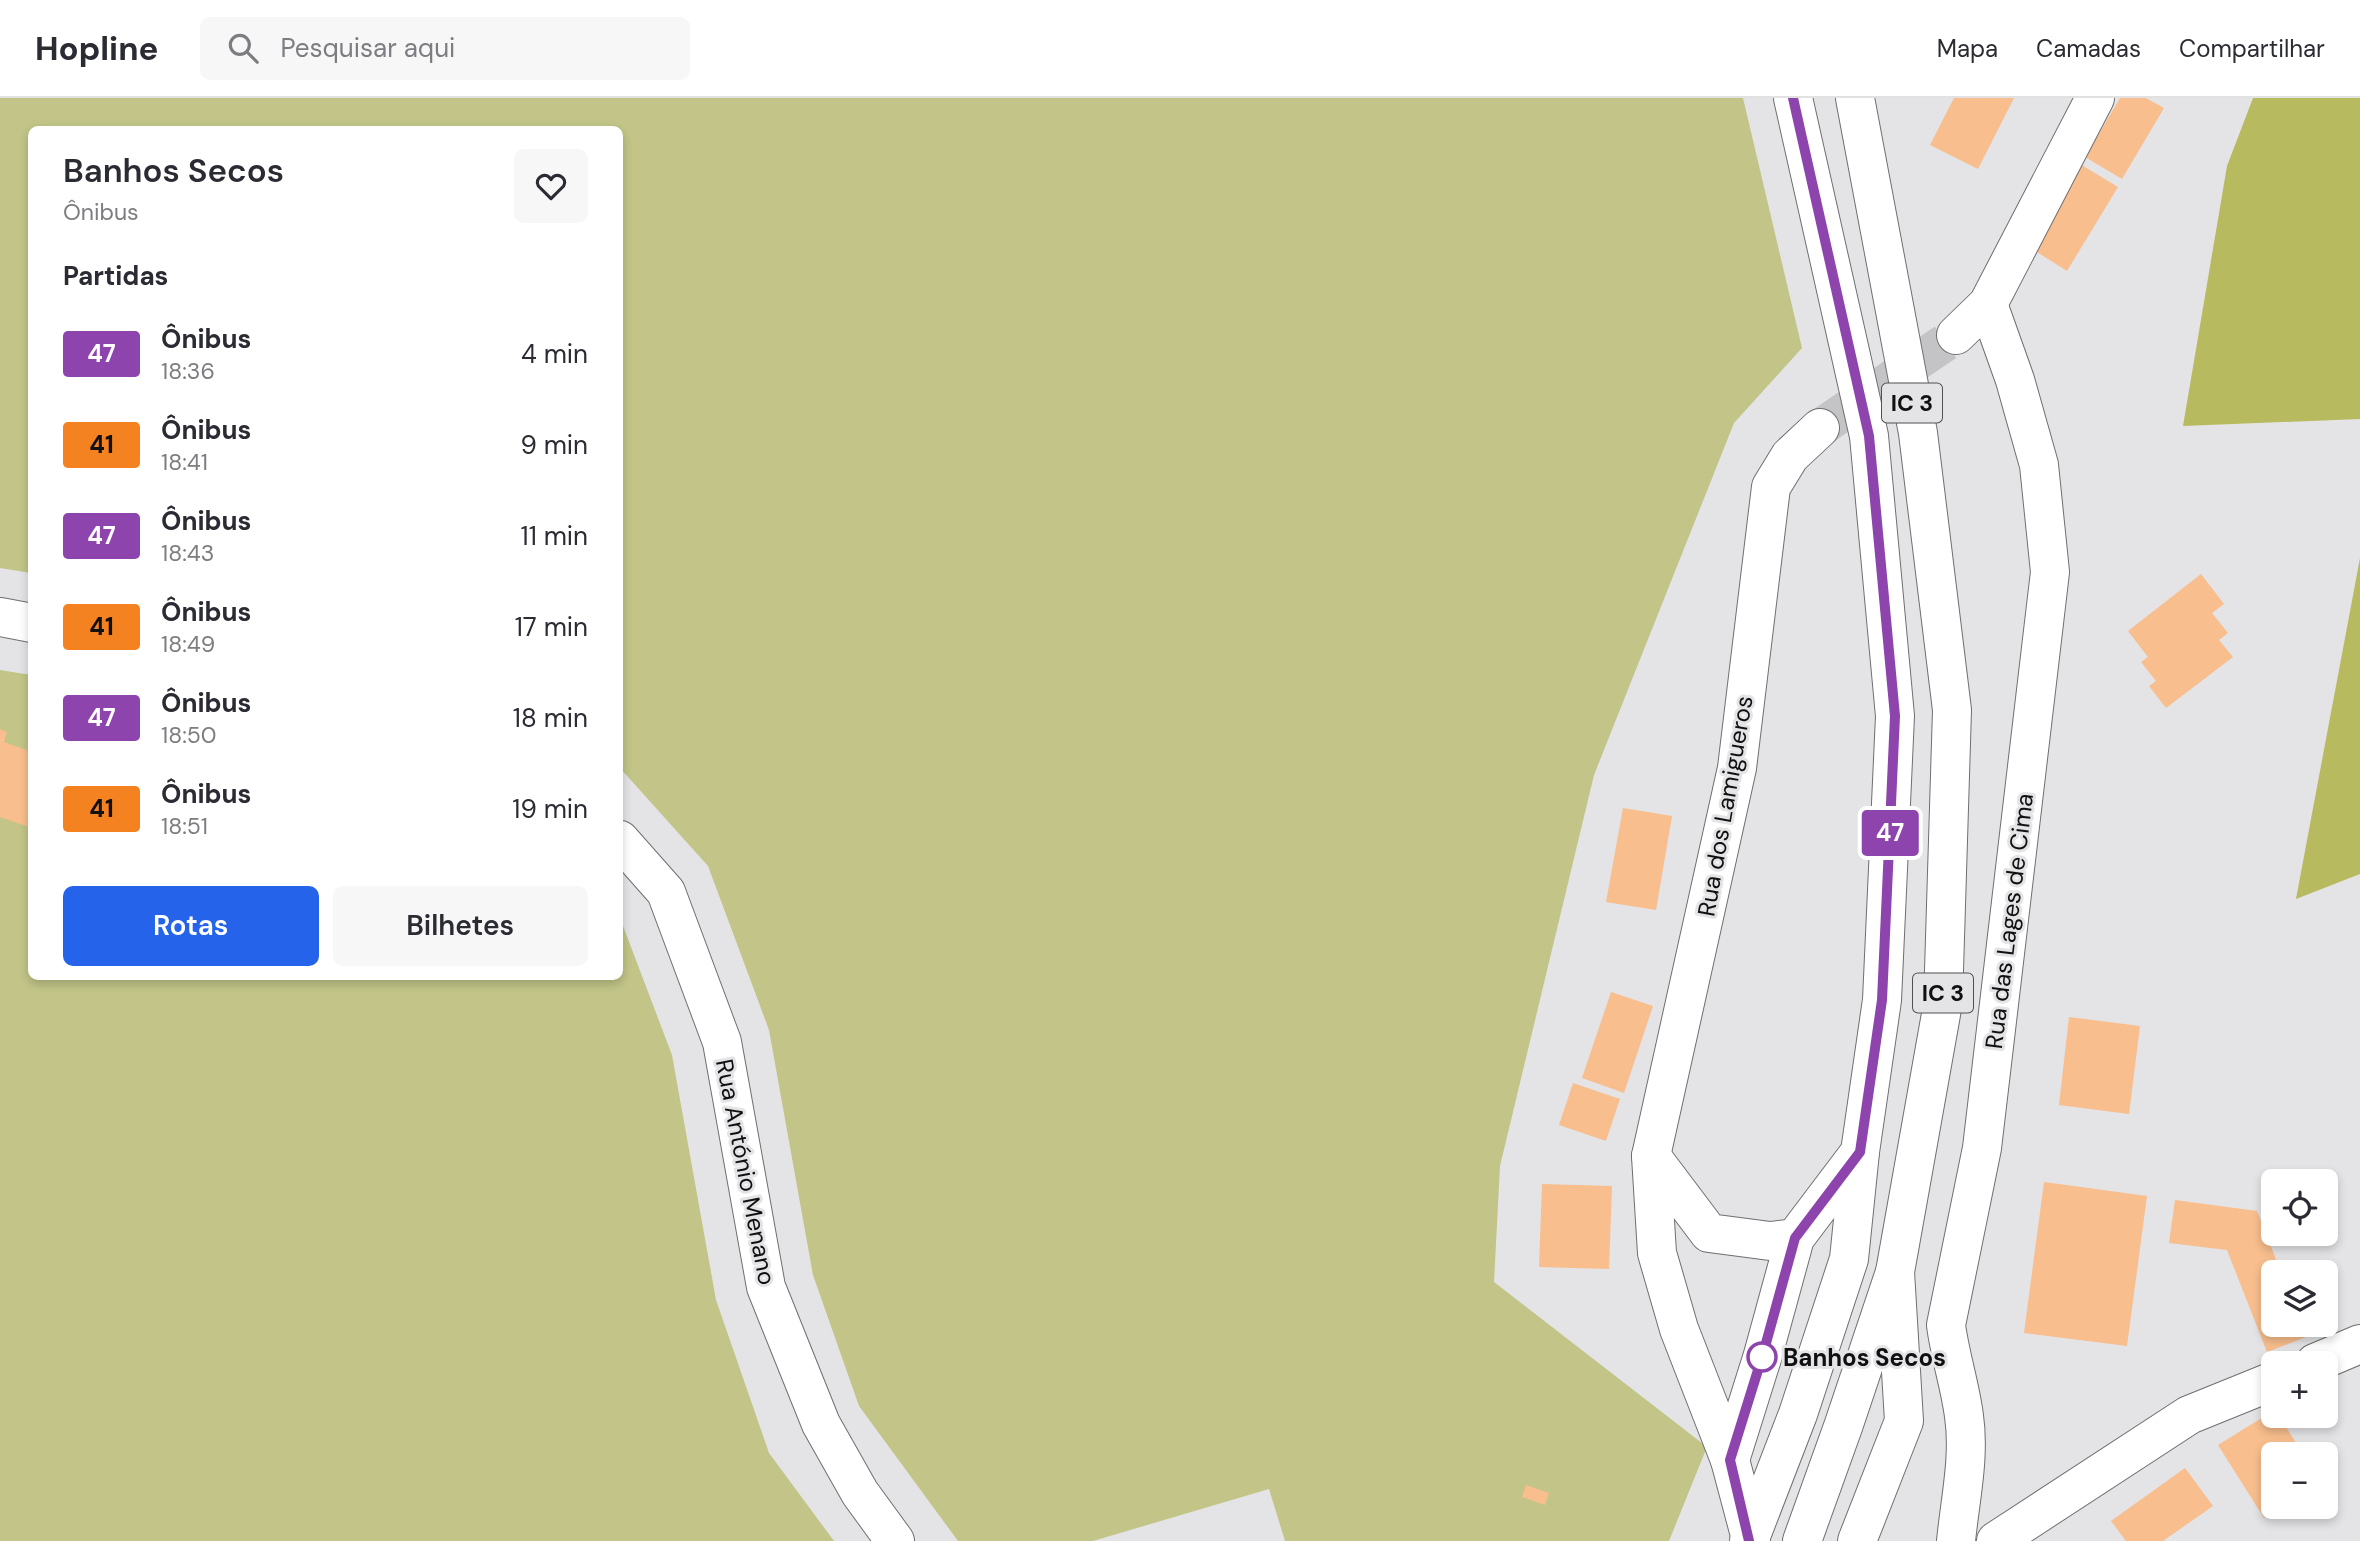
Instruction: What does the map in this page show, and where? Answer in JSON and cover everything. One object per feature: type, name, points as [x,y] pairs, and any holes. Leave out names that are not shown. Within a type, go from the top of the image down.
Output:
[{"type":"main road","name":"IC 3","points":[[1750,1540],[1798,1414],[1849,1259],[1860,1152],[1882,1000],[1895,716],[1869,436],[1793,98]]},
{"type":"main road","name":"IC 3","points":[[1802,1541],[1895,1272],[1943,1003],[1952,710],[1918,433],[1855,98]]},
{"type":"main road","points":[[1956,335],[1988,304],[2095,98]]},
{"type":"main road","name":"Rua das Lages de Cima","points":[[1956,1541],[1966,1453],[1965,1429],[1946,1325],[1982,1149],[2050,572],[2039,465],[2015,380],[1988,304]]},
{"type":"main road","name":"Rua dos Lamigueros","points":[[1750,1540],[1730,1460],[1679,1329],[1657,1253],[1651,1156],[1737,768],[1771,487],[1790,456],[1820,428]]},
{"type":"main road","points":[[0,617],[28,622]]},
{"type":"main road","name":"Rua António Menano","points":[[623,843],[666,892],[722,1042],[766,1287],[821,1424],[860,1493],[895,1541]]},
{"type":"main road","points":[[1730,1460],[1795,1238],[1860,1152]]},
{"type":"main road","points":[[1651,1156],[1709,1233],[1770,1241],[1795,1238]]},
{"type":"main road","points":[[1857,1541],[1904,1421],[1895,1272]]},
{"type":"main road","points":[[2338,1353],[2360,1344]]},
{"type":"main road","points":[[1996,1541],[2189,1415],[2261,1386]]},
{"type":"green space","points":[[0,98],[1743,98],[1802,348],[1734,423],[1594,775],[1500,1166],[1494,1282],[1707,1447],[1669,1541],[1285,1541],[1269,1489],[1093,1541],[958,1541],[859,1406],[813,1275],[769,1030],[708,866],[623,771],[623,126],[28,126],[28,573],[0,568]]},
{"type":"green space","points":[[0,670],[28,675],[28,980],[623,980],[623,926],[672,1055],[716,1300],[769,1453],[834,1541],[0,1541]]},
{"type":"shaded area","points":[[2253,98],[2360,98],[2360,419],[2183,426],[2227,166]]},
{"type":"shaded area","points":[[2360,558],[2360,874],[2296,899]]},
{"type":"building","points":[[1954,98],[2014,98],[1978,169],[1930,145]]},
{"type":"building","points":[[2120,98],[2146,98],[2164,108],[2122,179],[2085,157]]},
{"type":"building","points":[[2080,164],[2118,187],[2067,271],[2029,247]]},
{"type":"building","points":[[2201,574],[2224,604],[2212,613],[2228,633],[2219,640],[2233,657],[2166,708],[2149,686],[2156,681],[2141,662],[2148,657],[2128,631]]},
{"type":"building","points":[[0,729],[7,732],[4,742],[28,751],[28,827],[0,817]]},
{"type":"building","points":[[1623,808],[1672,816],[1656,910],[1606,902]]},
{"type":"building","points":[[1611,992],[1653,1006],[1624,1093],[1582,1078]]},
{"type":"building","points":[[2069,1017],[2140,1026],[2129,1114],[2059,1105]]},
{"type":"building","points":[[1573,1083],[1620,1099],[1606,1141],[1559,1125]]},
{"type":"building","points":[[2044,1182],[2147,1196],[2127,1346],[2024,1333]]},
{"type":"building","points":[[1542,1184],[1612,1186],[1609,1269],[1539,1267]]},
{"type":"building","points":[[2175,1200],[2257,1211],[2261,1221],[2261,1246],[2271,1246],[2276,1260],[2261,1260],[2261,1337],[2227,1250],[2169,1243]]},
{"type":"building","points":[[2261,1337],[2306,1337],[2270,1351],[2267,1351]]},
{"type":"building","points":[[2261,1418],[2261,1428],[2287,1428],[2295,1442],[2261,1442],[2261,1513],[2218,1445]]},
{"type":"building","points":[[2185,1468],[2213,1506],[2163,1541],[2126,1541],[2111,1521]]},
{"type":"building","points":[[1526,1485],[1549,1493],[1545,1505],[1522,1497]]},
{"type":"tunnel","points":[[1820,428],[1956,335]]},
{"type":"bus line","name":"47","points":[[1749,1541],[1751,1539],[1730,1460],[1795,1238],[1860,1152],[1882,1000],[1895,716],[1869,436],[1793,98]]},
{"type":"place","name":"Banhos Secos","points":[[1762,1357]]}]
